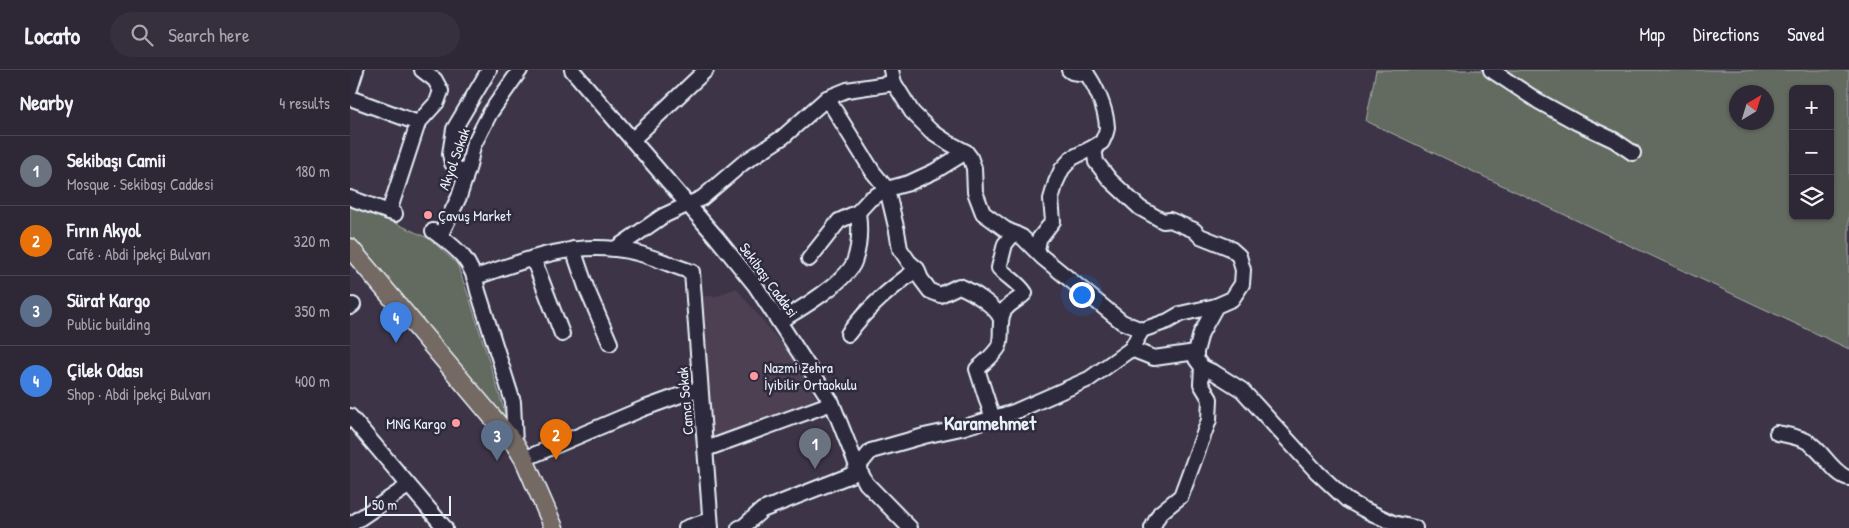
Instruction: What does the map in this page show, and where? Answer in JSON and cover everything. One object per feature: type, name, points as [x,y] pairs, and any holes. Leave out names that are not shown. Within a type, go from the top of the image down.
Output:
[{"type":"main road","points":[[350,248],[520,451],[554,528]]},
{"type":"street","points":[[350,89],[356,70]]},
{"type":"street","points":[[350,198],[392,213],[418,123],[437,102],[441,91],[435,80],[422,70]]},
{"type":"street","points":[[465,179],[452,163],[450,154],[454,130],[489,70]]},
{"type":"street","name":"Akyol Sokak","points":[[476,277],[458,249],[437,234],[459,197],[474,146],[490,113],[520,70]]},
{"type":"street","name":"Sekibaşı Caddesi","points":[[572,70],[755,285],[832,402],[857,466],[866,483],[910,528]]},
{"type":"street","points":[[632,140],[706,70]]},
{"type":"street","points":[[1037,251],[1039,239],[1053,221],[1051,199],[1062,169],[1072,158],[1102,142],[1107,128],[1100,98],[1085,72],[1072,72],[1069,70]]},
{"type":"street","points":[[1491,70],[1538,101],[1614,140],[1633,153]]},
{"type":"street","points":[[700,388],[520,451],[513,402],[478,291],[476,277],[533,258],[572,249],[615,248],[663,216],[702,198],[743,163],[783,137],[827,98],[847,90],[893,77],[912,112],[931,131],[949,144],[966,152],[974,168],[975,192],[983,213],[1005,229],[1022,237],[1122,322],[1142,330],[1168,321],[1180,314],[1216,306],[1232,299],[1242,284],[1243,270],[1239,256],[1230,248],[1200,236],[1194,230],[1170,220],[1163,220],[1140,208],[1110,180],[1096,162],[1094,147]]},
{"type":"street","points":[[350,98],[418,123]]},
{"type":"street","points":[[827,98],[873,172],[887,189],[900,249],[909,262],[917,269],[921,279],[930,291],[940,295],[959,286],[971,291],[998,312],[1001,319],[998,347],[978,369],[993,419]]},
{"type":"street","points":[[809,259],[839,221],[858,212],[870,199],[887,189],[909,183],[926,175],[966,152]]},
{"type":"street","points":[[779,321],[812,303],[849,272],[854,262],[860,231],[858,212]]},
{"type":"street","points":[[1001,319],[1008,306],[1025,293],[1021,286],[999,268],[1005,244],[1014,233]]},
{"type":"street","name":"Camcı Sokak","points":[[615,248],[646,256],[692,272],[710,524]]},
{"type":"street","points":[[572,249],[610,343]]},
{"type":"street","points":[[533,258],[562,334]]},
{"type":"street","points":[[848,334],[864,313],[886,292],[917,269]]},
{"type":"street","points":[[1216,306],[1201,333],[1196,352],[1196,358],[1202,367],[1242,390],[1316,472],[1347,500],[1393,523],[1415,528]]},
{"type":"street","points":[[738,528],[744,526],[762,510],[850,475],[871,451],[993,419],[1089,380],[1131,350],[1142,330]]},
{"type":"street","points":[[1131,350],[1154,358],[1196,352]]},
{"type":"street","points":[[1152,528],[1160,513],[1181,496],[1209,420],[1210,398],[1202,384],[1202,367]]},
{"type":"street","points":[[706,449],[832,402]]},
{"type":"street","points":[[350,417],[445,528]]},
{"type":"street","points":[[1777,433],[1807,441],[1825,457],[1841,476],[1849,478]]},
{"type":"street","points":[[350,525],[408,486]]},
{"type":"street","points":[[686,528],[710,524]]},
{"type":"shaded area","points":[[1376,70],[1849,70],[1849,349],[1366,121]]},
{"type":"shaded area","points":[[350,204],[430,239],[457,264],[507,419],[350,240]]},
{"type":"shaded area","name":"Nazmi Zehra İyibilir Ortaokulu","points":[[736,288],[788,352],[818,401],[710,441],[700,296],[717,296]]},
{"type":"place","name":"Çavuş Market","points":[[428,215]]},
{"type":"place","name":"Çilek Odası","points":[[396,343]]},
{"type":"place","name":"Nazmi Zehra İyibilir Ortaokulu","points":[[754,376]]},
{"type":"place","name":"MNG Kargo","points":[[456,423]]},
{"type":"place","name":"Fırın Akyol","points":[[556,460]]},
{"type":"place","name":"Sürat Kargo","points":[[497,461]]},
{"type":"place","name":"Sekibaşı Camii","points":[[815,469]]},
{"type":"district","name":"Karamehmet","points":[[990,422]]}]
